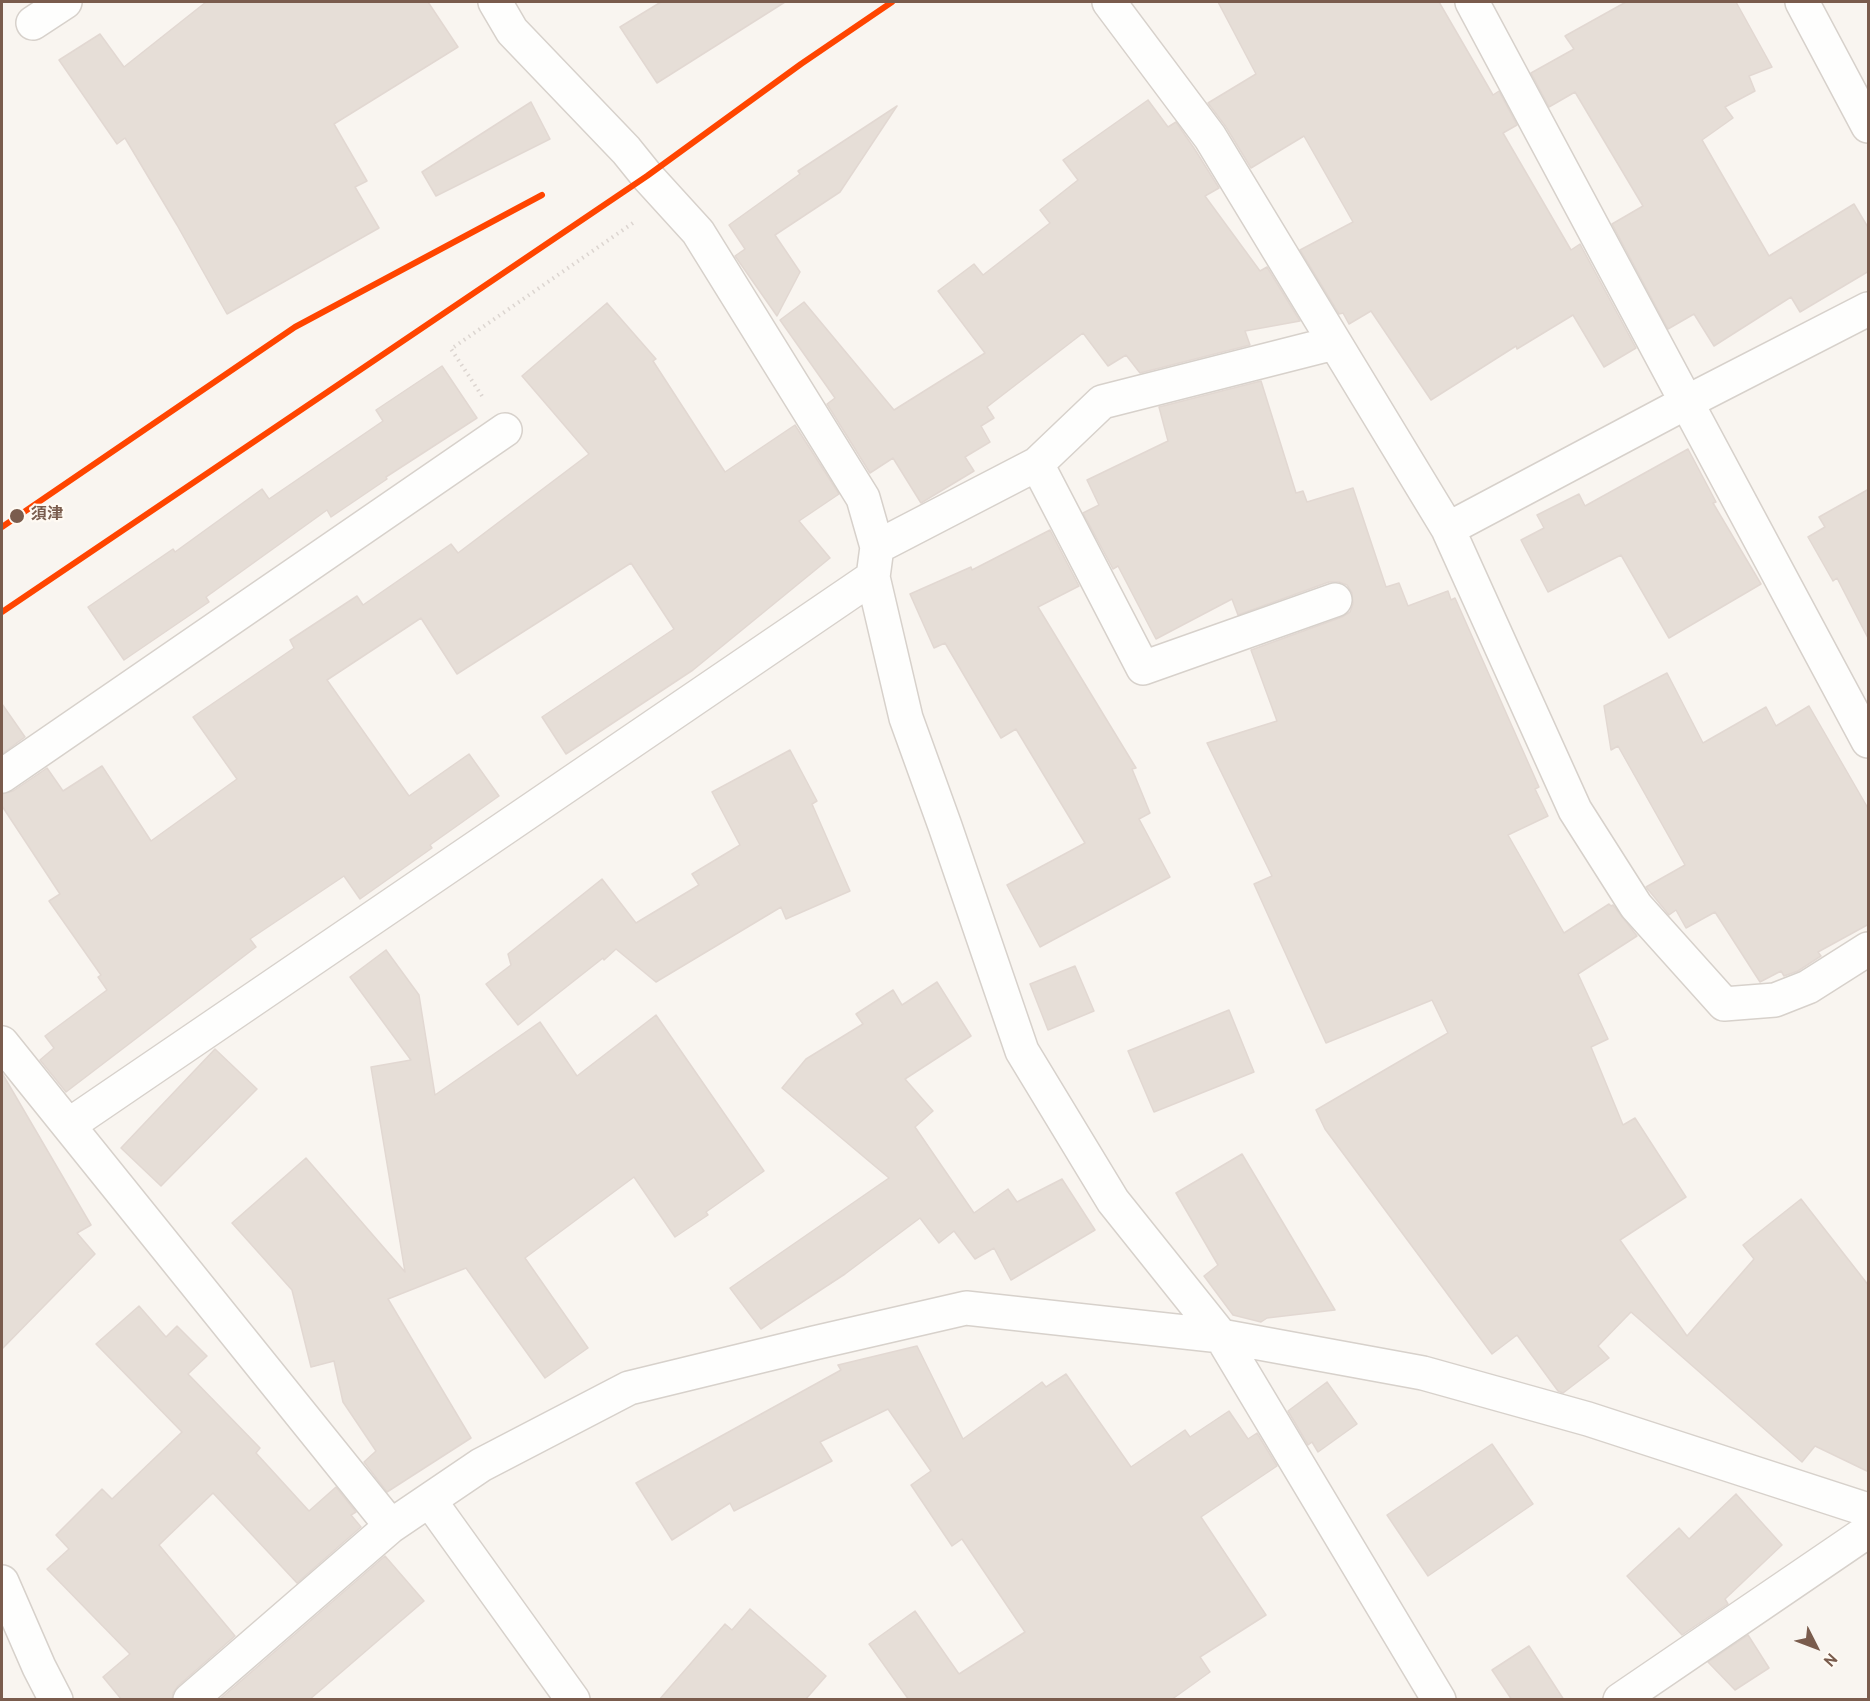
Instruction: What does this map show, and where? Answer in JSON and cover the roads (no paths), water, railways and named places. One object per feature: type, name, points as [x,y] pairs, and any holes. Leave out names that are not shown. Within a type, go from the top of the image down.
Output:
[{"type":"street","points":[[33,23],[65,2]]},
{"type":"street","points":[[495,2],[512,31],[626,150],[698,232],[863,498],[906,718],[1022,1051],[1113,1201],[1221,1336],[1440,1700]]},
{"type":"street","points":[[1109,2],[1210,137],[1448,529],[1575,810],[1636,906],[1724,1004],[1775,1000],[1808,987],[1869,949]]},
{"type":"street","points":[[1472,2],[1869,741]]},
{"type":"street","points":[[1802,2],[1869,126]]},
{"type":"street","points":[[1448,529],[1687,402],[1869,309]]},
{"type":"street","points":[[69,1125],[875,562],[1037,464],[1102,402],[1334,343]]},
{"type":"street","points":[[2,776],[505,430]]},
{"type":"street","points":[[1037,464],[1143,668],[1335,600]]},
{"type":"street","points":[[2,1043],[391,1526]]},
{"type":"street","points":[[190,1700],[391,1526],[481,1465],[629,1388],[814,1342],[966,1308],[1221,1336],[1424,1373],[1588,1419],[1869,1509]]},
{"type":"street","points":[[430,1501],[573,1700]]},
{"type":"street","points":[[1620,1700],[1869,1530]]},
{"type":"street","points":[[2,1582],[56,1700]]},
{"type":"place","name":"須津","points":[[17,516]]}]
